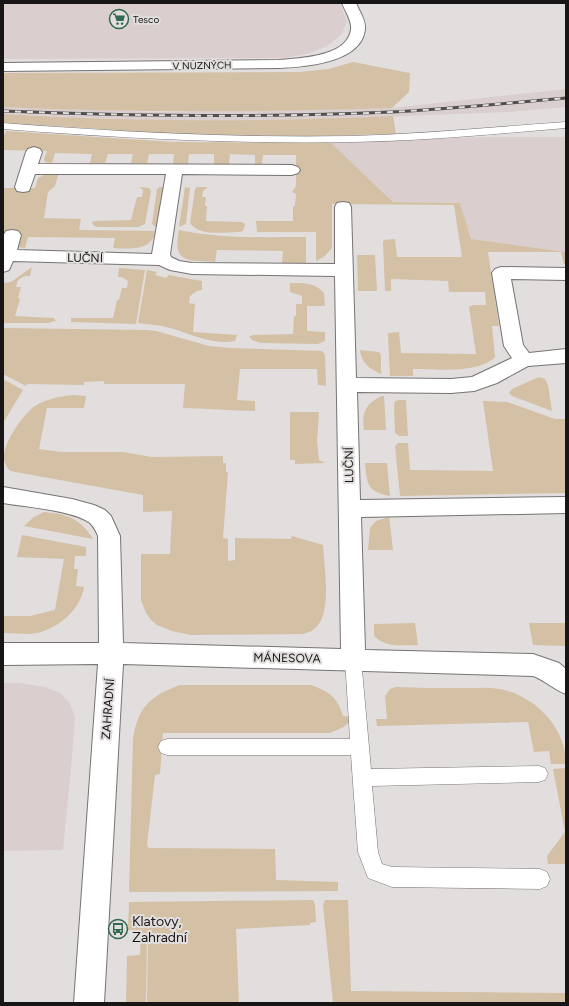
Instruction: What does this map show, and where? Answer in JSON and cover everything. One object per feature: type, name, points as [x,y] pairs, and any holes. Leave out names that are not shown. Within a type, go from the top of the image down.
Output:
[{"type":"street","name":"V NUZNÝCH","points":[[3,67],[279,64],[314,61],[337,54],[354,41],[358,32],[358,27],[349,3]]},
{"type":"street","points":[[23,187],[34,152]]},
{"type":"street","points":[[29,169],[292,170]]},
{"type":"street","points":[[163,260],[162,254],[175,169]]},
{"type":"street","name":"LUČNÍ","points":[[343,207],[353,659]]},
{"type":"street","points":[[5,260],[12,235]]},
{"type":"street","name":"LUČNÍ","points":[[5,260],[163,260],[168,264],[179,267],[202,269],[344,270]]},
{"type":"street","points":[[524,360],[514,346],[501,273],[566,274]]},
{"type":"street","points":[[347,385],[451,386],[474,384],[490,378],[524,360],[566,356]]},
{"type":"street","name":"ZAHRADNÍ","points":[[3,495],[79,508],[94,513],[103,521],[109,536],[111,653],[89,1003]]},
{"type":"street","points":[[350,509],[566,505]]},
{"type":"street","name":"MÁNESOVA","points":[[3,654],[111,653],[533,665],[563,677]]},
{"type":"lane","points":[[3,126],[220,139],[402,137],[566,125]]},
{"type":"lane","points":[[353,659],[368,852],[376,871],[392,877],[540,879]]},
{"type":"lane","points":[[167,747],[360,747]]},
{"type":"lane","points":[[362,778],[540,774]]},
{"type":"shaded area","points":[[3,3],[340,3],[347,21],[342,34],[327,46],[310,53],[287,58],[3,59]]},
{"type":"shaded area","points":[[353,62],[410,73],[409,92],[392,108],[198,111],[3,107],[3,73],[300,72],[329,69]]},
{"type":"shaded area","points":[[566,89],[566,107],[507,112],[332,119],[234,120],[151,120],[3,114],[3,107],[154,112],[392,108]]},
{"type":"shaded area","points":[[3,114],[149,120],[247,120],[393,116],[396,134],[314,136],[191,135],[10,123],[3,122]]},
{"type":"shaded area","points":[[6,131],[173,142],[331,143],[393,202],[460,203],[471,239],[566,252],[566,264],[564,264],[561,252],[488,252],[499,326],[492,326],[495,357],[479,366],[468,368],[444,370],[413,369],[413,376],[390,376],[388,333],[399,332],[401,353],[476,354],[469,307],[473,305],[486,305],[485,292],[449,292],[448,281],[391,279],[391,291],[385,291],[384,240],[395,239],[397,257],[462,257],[454,205],[332,204],[332,248],[325,256],[316,261],[316,232],[257,232],[256,221],[293,221],[293,206],[295,206],[296,194],[292,192],[296,186],[296,155],[263,155],[262,164],[255,164],[255,155],[230,154],[229,164],[214,164],[214,154],[189,154],[188,164],[173,164],[174,154],[149,154],[147,163],[131,163],[133,154],[108,154],[105,163],[90,163],[92,154],[55,153],[52,163],[45,162],[44,159],[47,151],[3,150],[3,139]]},
{"type":"shaded area","points":[[489,137],[566,137],[566,252],[471,239],[460,203],[393,202],[331,143]]},
{"type":"shaded area","points":[[46,174],[58,175],[55,186],[48,192],[44,218],[81,219],[79,230],[155,231],[153,238],[145,245],[126,249],[113,248],[115,238],[28,237],[25,248],[15,247],[19,234],[3,234],[3,188],[35,188],[38,178]]},
{"type":"shaded area","points":[[139,187],[149,188],[151,191],[145,224],[138,227],[97,227],[93,225],[92,222],[95,221],[131,220],[137,197],[142,197],[143,190]]},
{"type":"shaded area","points":[[163,187],[156,227],[152,224],[157,189]]},
{"type":"shaded area","points":[[185,187],[190,188],[186,223],[179,227]]},
{"type":"shaded area","points":[[197,187],[208,187],[203,191],[202,197],[206,197],[206,221],[241,222],[245,224],[243,231],[213,233],[194,227],[190,223],[195,189]]},
{"type":"shaded area","points":[[179,230],[226,236],[306,237],[306,263],[282,263],[283,251],[217,250],[215,262],[190,260],[180,255],[177,241]]},
{"type":"shaded area","points":[[357,255],[375,255],[377,291],[358,291]]},
{"type":"shaded area","points":[[32,267],[30,276],[25,276],[18,280],[16,287],[21,287],[18,298],[20,299],[15,316],[54,318],[57,320],[49,323],[3,323],[3,283],[11,282]]},
{"type":"shaded area","points":[[119,268],[145,270],[136,324],[71,322],[71,318],[113,318],[117,300],[119,300],[122,288],[127,288],[128,281],[122,277],[118,277]]},
{"type":"shaded area","points":[[147,270],[157,272],[155,275],[166,278],[169,275],[202,281],[202,290],[197,291],[190,296],[189,303],[195,304],[193,332],[237,335],[235,341],[218,342],[163,326],[138,323]]},
{"type":"shaded area","points":[[290,283],[304,283],[313,285],[324,293],[325,306],[307,306],[307,331],[325,332],[325,341],[318,344],[261,343],[252,340],[249,336],[293,334],[296,304],[302,304],[302,296],[290,292]]},
{"type":"shaded area","points":[[3,328],[147,330],[156,331],[209,346],[322,351],[325,355],[326,386],[318,385],[317,369],[240,369],[237,400],[255,401],[255,411],[183,408],[185,384],[104,384],[104,381],[84,382],[84,385],[27,384],[26,386],[3,374]]},
{"type":"shaded area","points":[[360,350],[379,352],[381,355],[381,374],[373,370],[364,362]]},
{"type":"shaded area","points":[[539,377],[545,379],[548,385],[552,411],[512,396],[509,393],[512,389]]},
{"type":"shaded area","points":[[3,379],[23,390],[3,423]]},
{"type":"shaded area","points":[[74,395],[86,396],[84,408],[47,408],[39,449],[61,452],[123,452],[152,457],[223,456],[223,463],[226,463],[226,472],[228,472],[223,538],[228,539],[228,561],[235,560],[235,538],[291,539],[292,536],[323,545],[326,590],[324,613],[320,623],[310,632],[303,634],[191,635],[172,631],[157,625],[151,620],[146,613],[141,600],[141,554],[170,554],[172,511],[143,512],[143,495],[10,471],[5,463],[5,451],[10,437],[30,410],[35,406],[49,400]]},
{"type":"shaded area","points":[[384,396],[386,430],[364,430],[363,418],[368,405]]},
{"type":"shaded area","points":[[406,400],[408,436],[399,436],[395,433],[394,405],[395,401]]},
{"type":"shaded area","points":[[483,401],[507,402],[555,419],[565,419],[566,493],[400,496],[395,446],[398,443],[408,443],[410,470],[493,471]]},
{"type":"shaded area","points":[[290,412],[319,412],[317,441],[319,460],[325,463],[295,464],[295,460],[290,460]]},
{"type":"shaded area","points":[[365,463],[387,463],[390,496],[377,492],[370,486]]},
{"type":"shaded area","points":[[44,512],[60,514],[73,519],[84,527],[93,539],[24,526],[34,517]]},
{"type":"shaded area","points":[[389,517],[393,550],[368,550],[370,528],[376,521]]},
{"type":"shaded area","points":[[22,535],[86,547],[86,556],[75,556],[74,569],[78,569],[76,586],[84,587],[82,596],[72,612],[65,619],[49,629],[31,634],[3,633],[3,616],[30,616],[55,610],[64,559],[17,557]]},
{"type":"shaded area","points":[[415,623],[418,645],[389,644],[374,636],[374,624]]},
{"type":"shaded area","points":[[529,623],[566,623],[566,646],[533,645]]},
{"type":"shaded area","points":[[3,683],[19,683],[45,687],[60,693],[69,702],[75,716],[63,850],[3,851]]},
{"type":"shaded area","points":[[180,685],[311,685],[332,696],[341,709],[343,716],[353,717],[346,725],[330,733],[163,733],[160,774],[155,775],[147,845],[149,848],[275,849],[276,880],[338,882],[338,891],[129,892],[133,739],[135,728],[142,711],[153,698]]},
{"type":"shaded area","points":[[396,687],[491,688],[500,689],[525,698],[546,715],[554,726],[561,738],[565,750],[566,764],[551,764],[549,751],[534,752],[528,722],[377,726],[376,719],[387,719],[385,696],[390,689]]},
{"type":"shaded area","points":[[566,768],[566,864],[548,864],[547,856],[565,832],[553,769]]},
{"type":"shaded area","points":[[313,900],[315,905],[316,922],[310,923],[310,925],[236,929],[239,1003],[147,1003],[148,938],[171,935],[147,937],[146,1003],[126,1003],[127,956],[140,955],[141,930],[128,930],[129,902]]},
{"type":"shaded area","points":[[325,900],[348,900],[351,991],[566,993],[566,1003],[333,1003],[323,905]]},
{"type":"railway","points":[[3,111],[246,116],[343,114],[413,111],[566,98]]},
{"type":"place","name":"Tesco","points":[[119,19]]},
{"type":"place","name":"Klatovy, Zahradní","points":[[118,929]]}]
